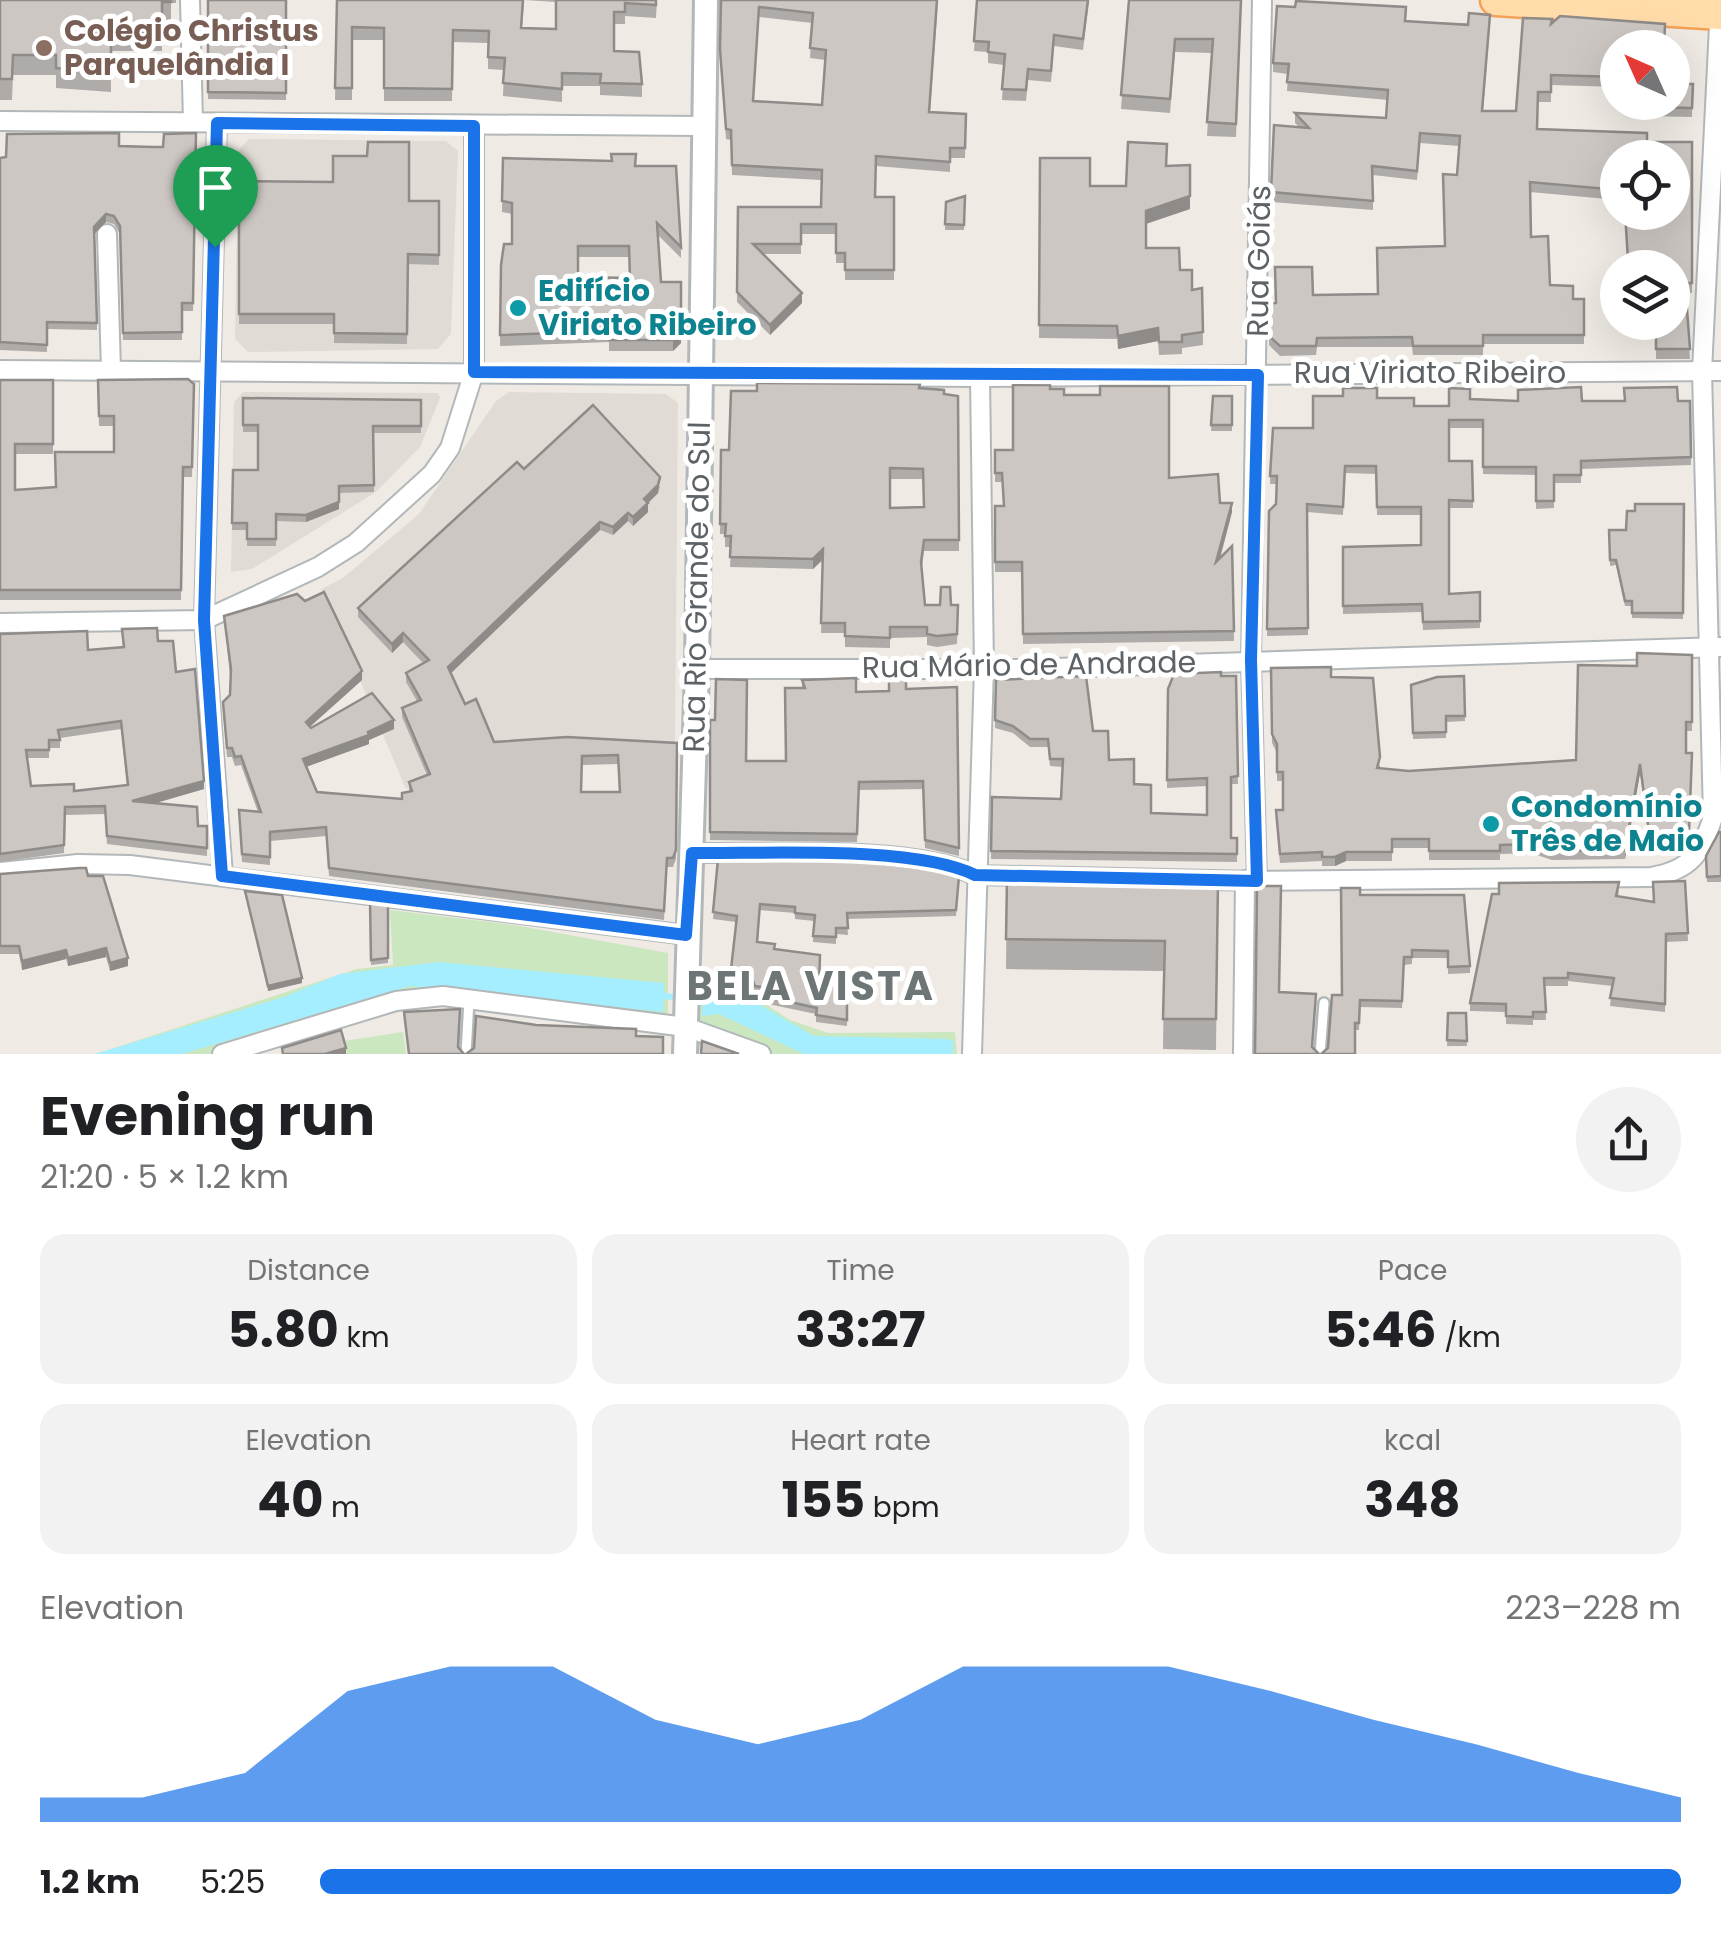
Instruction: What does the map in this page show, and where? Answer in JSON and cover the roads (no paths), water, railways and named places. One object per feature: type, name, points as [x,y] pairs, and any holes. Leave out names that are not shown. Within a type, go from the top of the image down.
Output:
[{"type":"main road","points":[[1496,0],[1720,14]]},
{"type":"street","points":[[190,0],[193,122]]},
{"type":"street","name":"Rua Rio Grande do Sul","points":[[685,1054],[697,668],[706,0]]},
{"type":"street","name":"Rua Goiás","points":[[1243,1054],[1251,881],[1262,0]]},
{"type":"street","points":[[692,853],[897,858],[956,866],[975,875],[1251,881],[1651,877],[1690,865],[1701,852],[1712,817],[1712,371],[1720,0]]},
{"type":"street","points":[[0,120],[702,126]]},
{"type":"street","points":[[217,123],[204,620],[222,876]]},
{"type":"street","points":[[0,622],[204,620],[318,567],[356,543],[402,504],[450,448],[474,372],[474,126]]},
{"type":"street","points":[[106,234],[111,370]]},
{"type":"street","name":"Rua Viriato Ribeiro","points":[[0,370],[980,377],[1712,371]]},
{"type":"street","points":[[972,1054],[984,668],[980,377]]},
{"type":"street","name":"Rua Mário de Andrade","points":[[697,668],[984,668],[1715,647]]},
{"type":"street","points":[[0,872],[78,864],[130,865],[686,935]]},
{"type":"street","points":[[222,1054],[396,1000],[443,996],[686,1026],[761,1054]]},
{"type":"lane","points":[[466,1054],[469,1000]]},
{"type":"lane","points":[[1320,1054],[1324,1003]]},
{"type":"water","points":[[439,962],[664,983],[663,1012],[410,986],[182,1054],[95,1054],[284,997],[340,974]]},
{"type":"water","points":[[704,988],[743,995],[814,1036],[947,1039],[953,1041],[953,1054],[804,1054],[719,1014],[702,1016]]},
{"type":"waterway","points":[[656,994],[707,1004]]},
{"type":"place","name":"Colégio Christus Parquelândia I","points":[[44,48]]},
{"type":"place","name":"Edifício Viriato Ribeiro","points":[[518,308]]},
{"type":"place","name":"Condomínio Três de Maio","points":[[1491,824]]},
{"type":"district","name":"BELA VISTA","points":[[811,986]]}]
